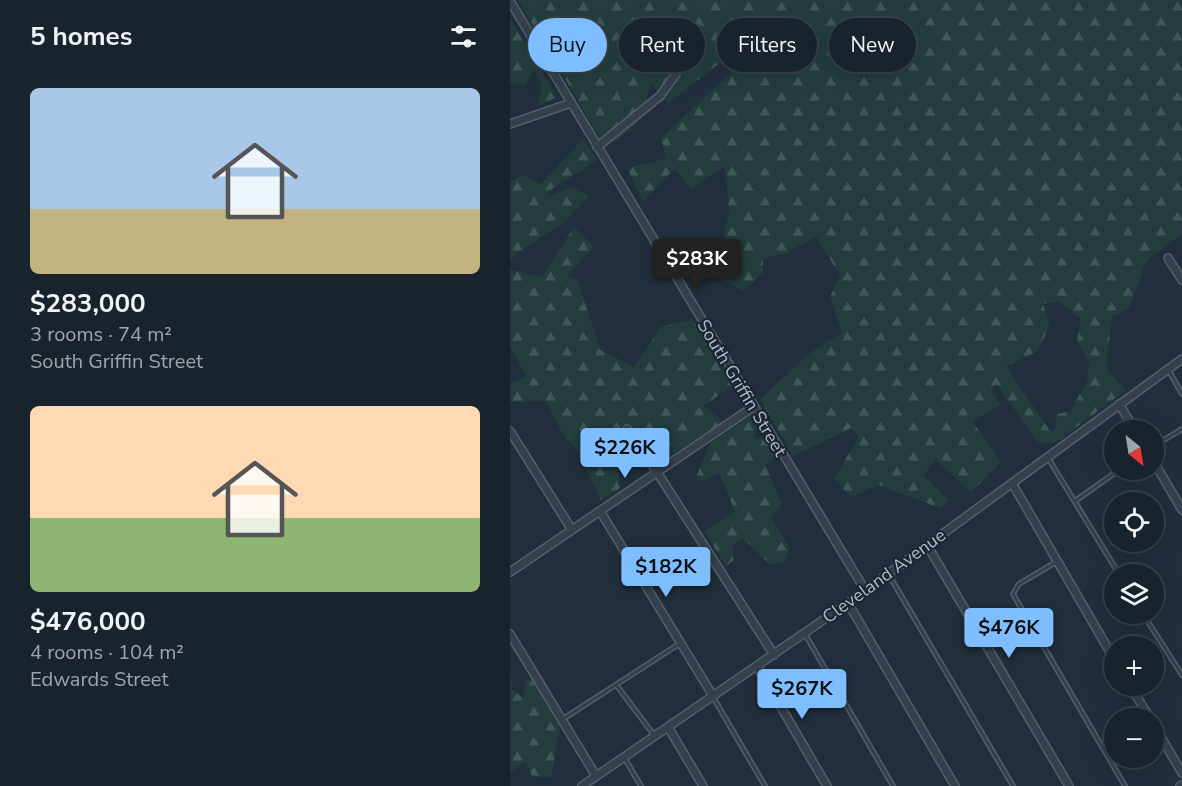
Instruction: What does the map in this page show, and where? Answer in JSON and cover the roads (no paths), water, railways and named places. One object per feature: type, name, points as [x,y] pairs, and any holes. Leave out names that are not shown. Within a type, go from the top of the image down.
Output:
[{"type":"street","name":"South Griffin Street","points":[[510,1],[865,590]]},
{"type":"street","points":[[597,147],[660,96],[676,74]]},
{"type":"street","points":[[510,124],[571,103]]},
{"type":"street","points":[[1168,258],[1182,280]]},
{"type":"street","name":"Cleveland Avenue","points":[[582,786],[805,634],[1182,359]]},
{"type":"street","points":[[1119,404],[1129,420]]},
{"type":"street","points":[[510,572],[753,406]]},
{"type":"street","points":[[627,429],[774,655]]},
{"type":"street","points":[[510,431],[572,530]]},
{"type":"street","points":[[1164,479],[1182,510]]},
{"type":"street","points":[[1012,483],[1104,642]]},
{"type":"street","points":[[600,511],[713,696]]},
{"type":"street","points":[[927,545],[1069,786]]},
{"type":"street","points":[[848,603],[955,786]]},
{"type":"street","points":[[510,634],[596,776]]},
{"type":"street","points":[[757,666],[827,786]]},
{"type":"street","points":[[668,727],[703,786]]},
{"type":"street","points":[[1164,742],[1182,773]]},
{"type":"lane","points":[[1168,370],[1182,394]]},
{"type":"lane","points":[[1164,440],[1182,429]]},
{"type":"lane","points":[[1048,458],[1113,564]]},
{"type":"lane","points":[[1075,501],[1105,480]]},
{"type":"lane","points":[[1057,561],[1019,584],[1013,594],[1125,786]]},
{"type":"lane","points":[[888,573],[1013,786]]},
{"type":"lane","points":[[1149,624],[1182,675]]},
{"type":"lane","points":[[805,634],[893,786]]},
{"type":"lane","points":[[562,720],[680,644]]},
{"type":"lane","points":[[617,686],[654,736]]},
{"type":"lane","points":[[713,696],[765,786]]},
{"type":"lane","points":[[624,757],[641,786]]}]
